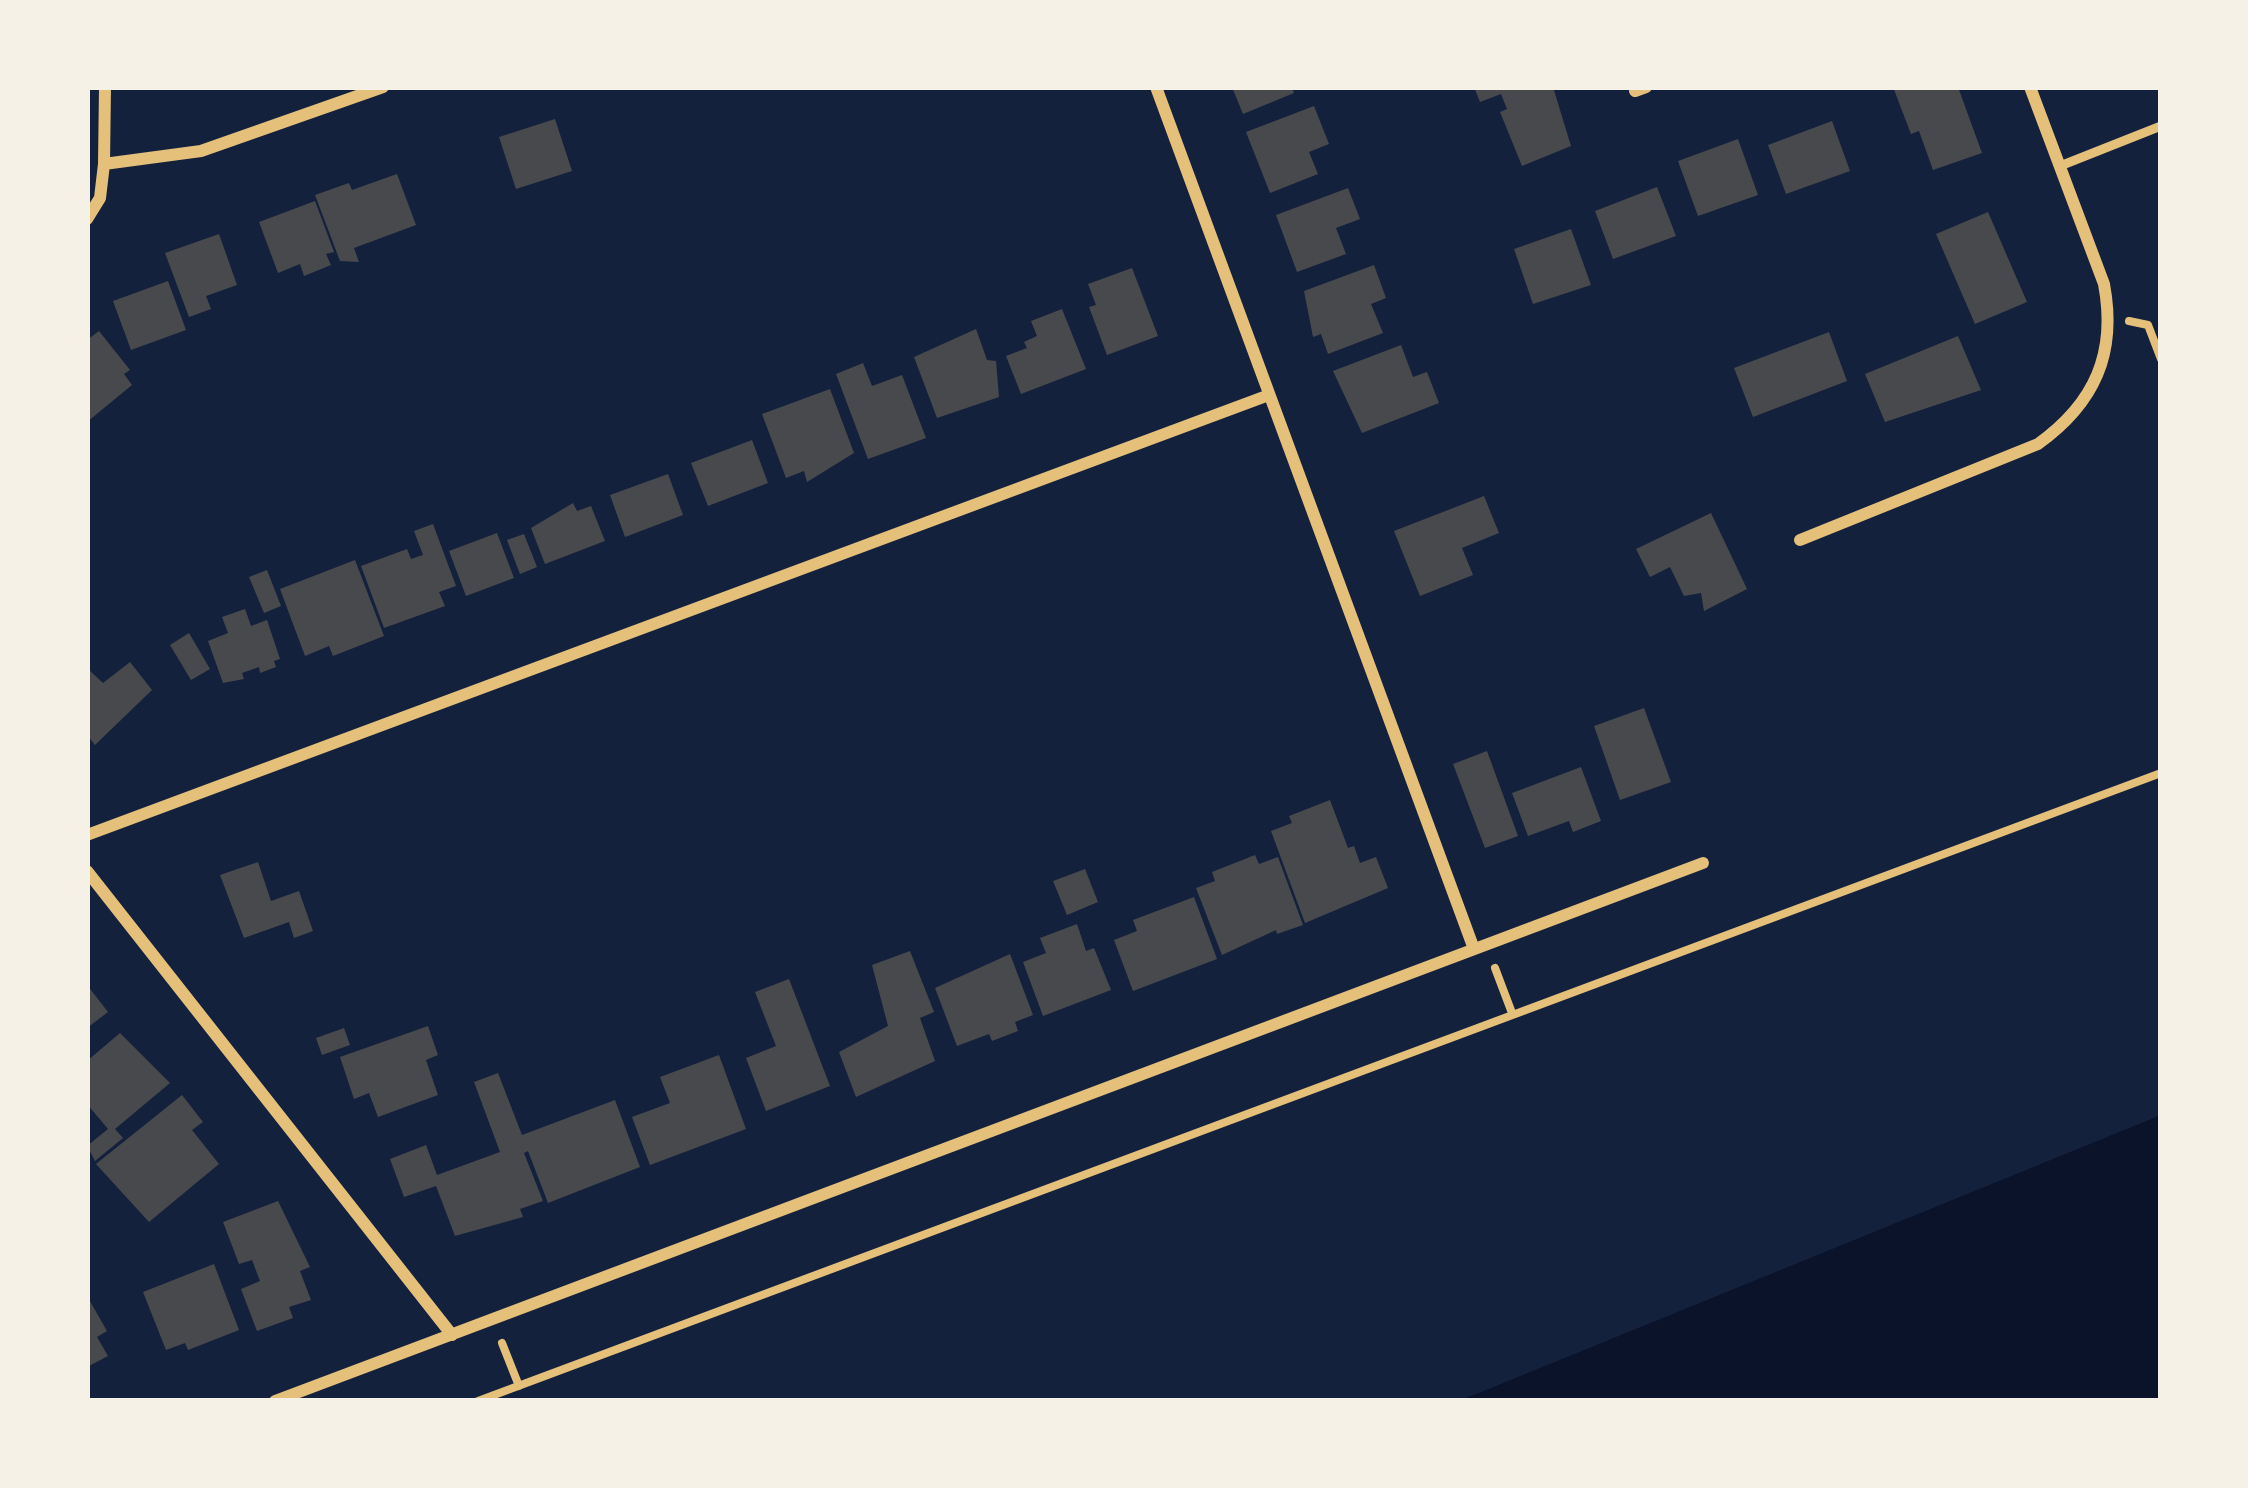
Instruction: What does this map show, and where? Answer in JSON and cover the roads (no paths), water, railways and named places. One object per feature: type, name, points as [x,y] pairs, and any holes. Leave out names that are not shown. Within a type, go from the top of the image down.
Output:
[{"type":"street","points":[[87,219],[100,198],[105,87]]},
{"type":"street","points":[[104,164],[201,151],[383,87]]},
{"type":"street","points":[[1156,87],[1480,946]]},
{"type":"street","points":[[1801,539],[2050,436],[2084,403],[2098,380],[2108,353],[2110,316],[2104,284],[2030,87]]},
{"type":"street","points":[[87,835],[1269,395]]},
{"type":"street","points":[[275,1401],[1703,862]]},
{"type":"street","points":[[87,872],[452,1335]]},
{"type":"lane","points":[[2060,166],[2161,126]]},
{"type":"water","points":[[2161,1115],[2161,1401],[1459,1401]]}]
